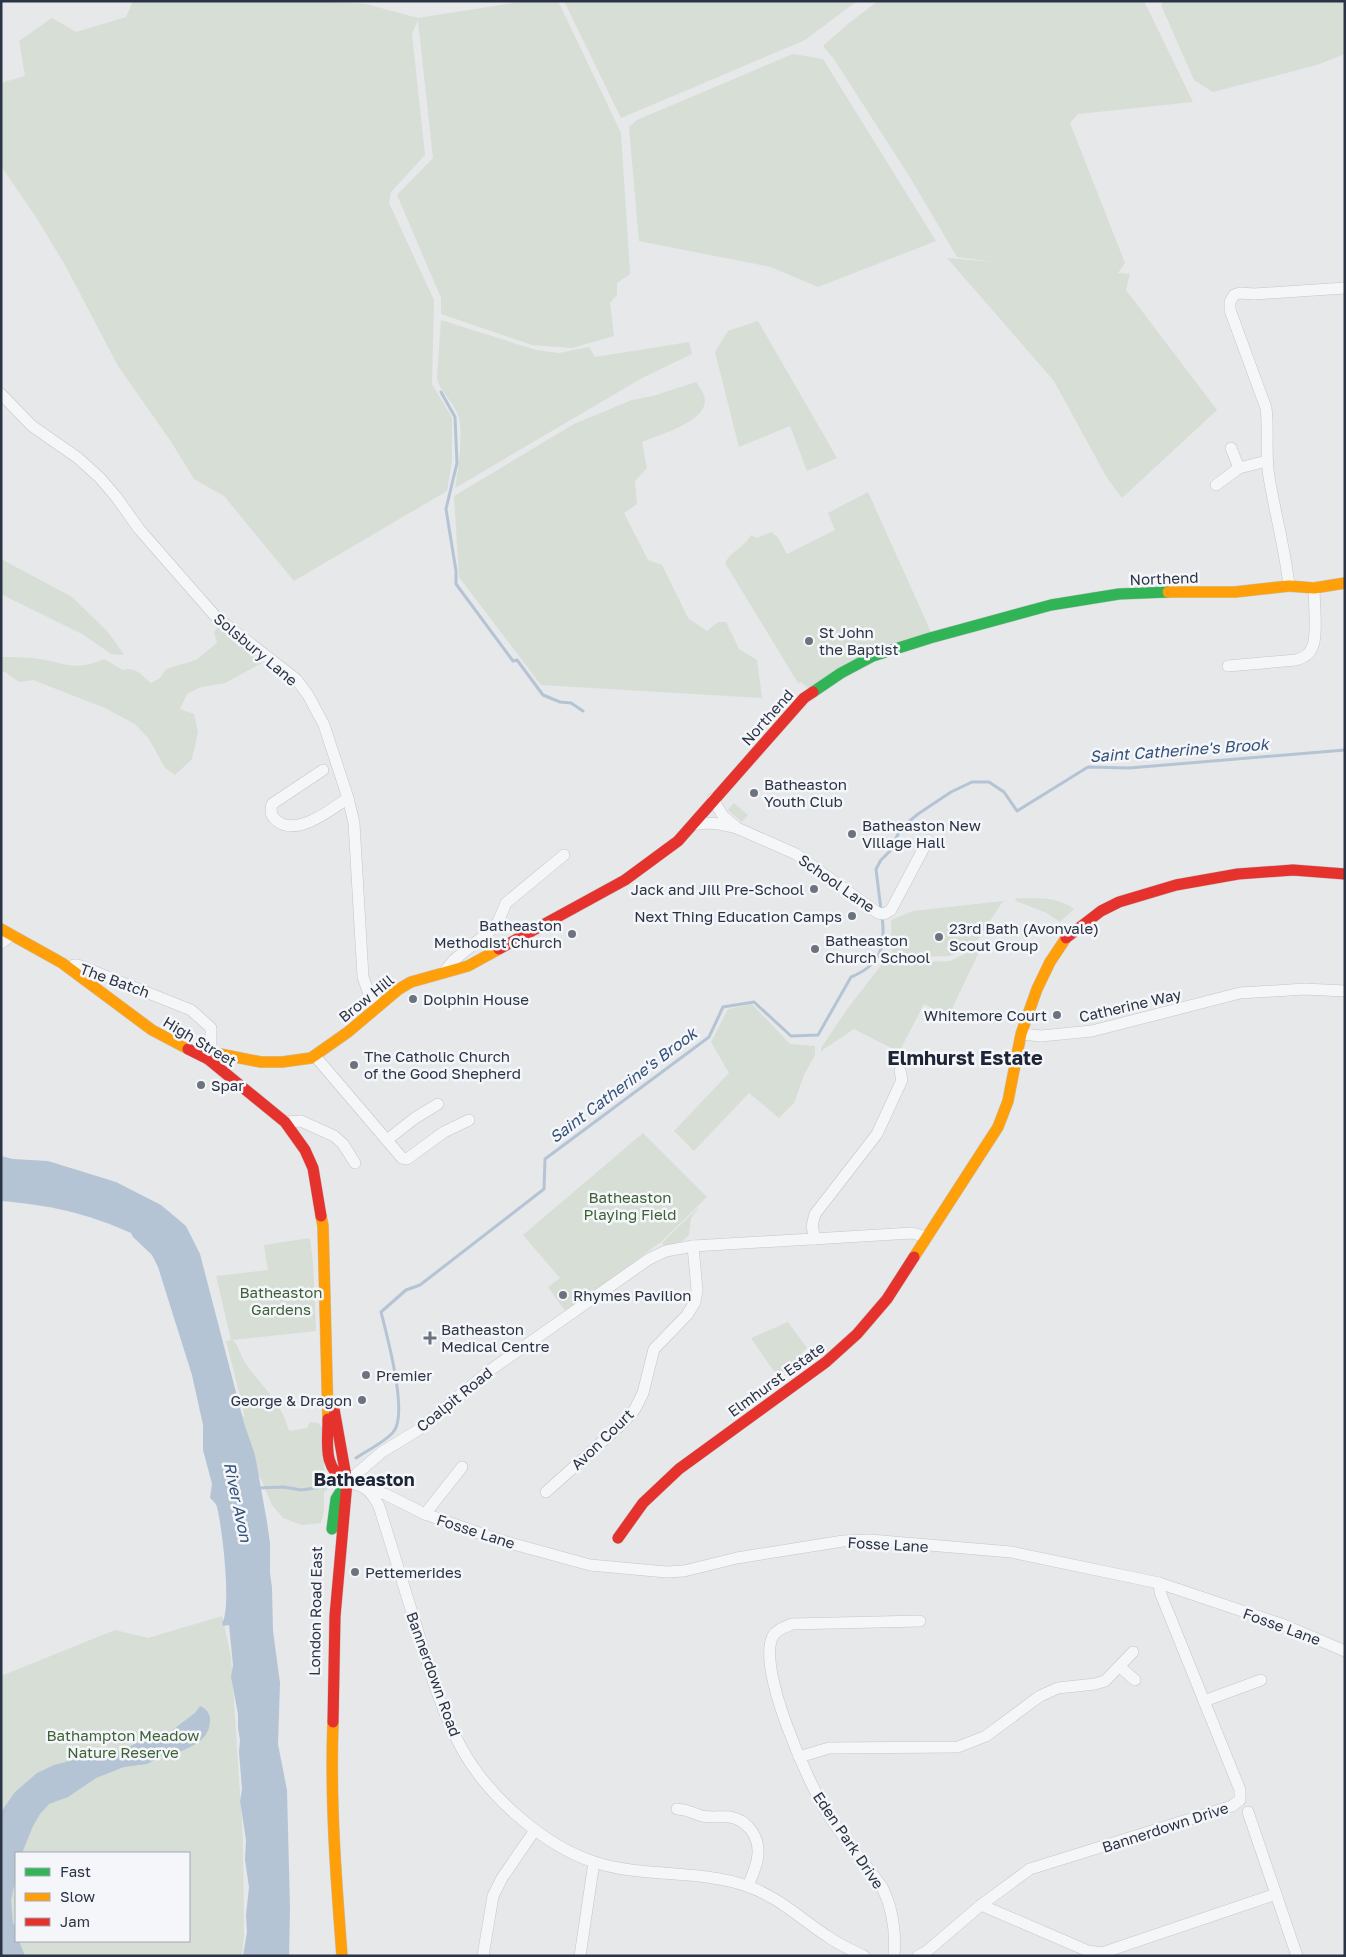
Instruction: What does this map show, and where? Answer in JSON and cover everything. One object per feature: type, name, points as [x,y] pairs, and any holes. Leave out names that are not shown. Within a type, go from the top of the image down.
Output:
[{"type":"street","points":[[1289,586],[1267,461],[1268,422],[1266,408],[1230,310],[1230,302],[1234,295],[1240,293],[1345,288]]},
{"type":"street","name":"Solsbury Lane","points":[[1,394],[32,426],[78,458],[100,478],[145,536],[216,617],[296,679],[308,695],[324,725],[348,798],[354,823],[363,977],[371,1000],[378,1005]]},
{"type":"street","points":[[1231,448],[1240,468]]},
{"type":"street","points":[[1216,485],[1240,468],[1267,461]]},
{"type":"street","name":"Northend","points":[[444,972],[468,966],[624,880],[662,854],[678,841],[713,799],[804,698],[842,673],[873,656],[930,638],[1051,606],[1136,593],[1235,592],[1289,586],[1314,588],[1345,583]]},
{"type":"street","points":[[1228,666],[1296,660],[1303,658],[1312,650],[1314,640],[1314,588]]},
{"type":"street","points":[[324,770],[272,804],[270,812],[273,818],[282,825],[291,827],[304,824],[348,798]]},
{"type":"street","name":"School Lane","points":[[713,799],[723,816],[738,828]]},
{"type":"street","name":"School Lane","points":[[692,825],[702,822],[718,823],[738,828],[796,854],[881,914],[891,910],[928,840]]},
{"type":"street","points":[[444,972],[454,960],[491,930],[498,922],[506,903],[564,855]]},
{"type":"street","points":[[1021,1034],[1037,989],[1050,962],[1065,939],[1102,911],[1118,902],[1176,885],[1238,874],[1293,870],[1345,874]]},
{"type":"street","points":[[1,943],[6,932]]},
{"type":"street","name":"High Street","points":[[6,932],[72,969],[152,1030],[210,1058],[285,1122],[305,1150],[313,1168],[323,1226],[328,1383],[343,1453],[347,1482]]},
{"type":"street","name":"The Batch","points":[[72,969],[74,965],[78,965],[191,1010],[211,1028],[210,1058]]},
{"type":"street","name":"Brow Hill","points":[[313,1057],[348,1032],[398,989],[411,982],[444,972]]},
{"type":"street","name":"Catherine Way","points":[[1021,1034],[1041,1036],[1092,1031],[1240,993],[1305,989],[1345,991]]},
{"type":"street","name":"Elmhurst Estate","points":[[625,1534],[644,1503],[679,1469],[826,1362],[857,1334],[887,1299],[998,1127],[1008,1101],[1021,1034]]},
{"type":"street","points":[[210,1058],[220,1054],[243,1060],[282,1062],[313,1057],[402,1158],[407,1159],[444,1132],[469,1120]]},
{"type":"street","points":[[815,1239],[812,1226],[815,1214],[877,1134],[902,1080],[900,1071]]},
{"type":"street","points":[[387,1140],[415,1118],[438,1104]]},
{"type":"street","points":[[285,1122],[301,1120],[334,1136],[343,1144],[355,1163]]},
{"type":"street","points":[[693,1246],[912,1233],[927,1237]]},
{"type":"street","name":"Coalpit Road","points":[[347,1482],[382,1452],[418,1430],[488,1370],[649,1259],[666,1251],[693,1246]]},
{"type":"street","name":"Avon Court","points":[[546,1492],[623,1423],[635,1409],[643,1393],[654,1349],[687,1315],[695,1302],[693,1246]]},
{"type":"street","points":[[425,1514],[462,1467]]},
{"type":"street","points":[[347,1482],[363,1486],[371,1493]]},
{"type":"street","name":"London Road East","points":[[342,1956],[335,1870],[333,1745],[328,1707],[327,1658],[328,1573],[334,1499],[337,1492],[347,1482]]},
{"type":"street","name":"Fosse Lane","points":[[371,1493],[386,1494],[425,1514],[499,1540],[590,1565],[666,1572],[684,1571],[737,1558],[843,1541],[870,1540],[1011,1552],[1159,1583],[1284,1624],[1345,1651]]},
{"type":"street","name":"Bannerdown Road","points":[[371,1493],[379,1506],[426,1659],[452,1729],[462,1750],[501,1799],[535,1830],[554,1844],[594,1862],[624,1868],[711,1877],[748,1886],[792,1911],[827,1936],[864,1956]]},
{"type":"street","name":"Bannerdown Drive","points":[[918,1956],[926,1952],[981,1905],[1030,1869],[1232,1806],[1240,1800],[1240,1790],[1160,1592],[1159,1583]]},
{"type":"street","name":"Eden Park Drive","points":[[894,1956],[893,1915],[889,1901],[882,1887],[826,1812],[799,1757],[779,1706],[769,1658],[773,1636],[780,1628],[792,1624],[920,1621]]},
{"type":"street","points":[[799,1757],[830,1748],[958,1747],[986,1736],[1040,1696],[1058,1688],[1096,1684],[1105,1681],[1133,1652]]},
{"type":"street","points":[[1120,1667],[1135,1680]]},
{"type":"street","points":[[1204,1701],[1261,1680]]},
{"type":"street","points":[[690,1810],[693,1797]]},
{"type":"street","points":[[677,1809],[690,1810],[704,1816],[735,1819],[751,1829],[757,1841],[758,1853],[748,1886]]},
{"type":"street","points":[[1248,1812],[1297,1956]]},
{"type":"street","points":[[483,1956],[493,1896],[502,1878],[535,1830]]},
{"type":"street","points":[[580,1956],[594,1862]]},
{"type":"street","points":[[981,1905],[1088,1951],[1102,1953],[1276,1894]]},
{"type":"green space","points":[[133,1],[310,1],[366,4],[418,18],[526,1],[558,1],[621,133],[630,274],[617,283],[617,295],[610,303],[614,336],[572,348],[532,345],[441,314],[441,298],[397,195],[433,158],[418,20],[412,34],[425,155],[391,192],[389,203],[434,300],[432,384],[452,418],[452,461],[447,491],[294,581],[224,496],[194,479],[170,440],[118,366],[65,265],[36,217],[1,166],[1,83],[25,76],[19,41],[52,18],[76,32],[126,17]]},
{"type":"green space","points":[[564,1],[857,1],[805,40],[621,118]]},
{"type":"green space","points":[[878,1],[1144,1],[1193,102],[1078,114],[1070,123],[1125,263],[1118,273],[1130,274],[1126,290],[1217,410],[1122,498],[1107,478],[1054,381],[947,258],[995,262],[957,257],[911,179],[834,59],[823,46]]},
{"type":"green space","points":[[1164,1],[1345,1],[1345,54],[1317,65],[1213,92],[1194,80],[1161,5]]},
{"type":"green space","points":[[793,54],[823,59],[936,241],[818,287],[771,267],[639,241],[629,127],[637,120]]},
{"type":"green space","points":[[441,320],[536,350],[559,353],[589,347],[595,357],[689,342],[692,354],[642,378],[455,488],[460,451],[460,422],[456,410],[441,388],[437,378]]},
{"type":"green space","points":[[758,321],[837,458],[807,471],[790,426],[739,447],[715,352],[728,331]]},
{"type":"green space","points":[[696,382],[704,396],[704,405],[700,413],[672,431],[642,442],[647,468],[635,481],[637,504],[624,513],[648,560],[662,565],[688,618],[707,631],[718,622],[726,622],[739,649],[757,660],[762,698],[541,685],[459,577],[454,496],[574,424],[632,400],[653,396]]},
{"type":"green space","name":"St John the Baptist","points":[[868,492],[931,632],[808,688],[801,682],[798,683],[725,563],[751,535],[756,538],[772,532],[777,536],[787,554],[835,530],[828,513]]},
{"type":"green space","points":[[1,559],[72,597],[108,632],[124,655],[111,654],[84,635],[1,594]]},
{"type":"green space","points":[[218,627],[262,663],[225,683],[201,687],[187,694],[180,709],[194,714],[198,732],[192,759],[175,775],[165,768],[149,739],[135,724],[105,708],[33,680],[19,682],[5,672],[1,672],[1,657],[42,659],[76,666],[104,659],[123,670],[128,669],[138,672],[151,683],[160,678],[166,669],[196,660],[217,643],[214,632]]},
{"type":"green space","points":[[734,803],[748,815],[742,822],[728,810]]},
{"type":"green space","points":[[1015,899],[1053,900],[1074,909],[1060,922],[1047,913],[1016,901]]},
{"type":"green space","points":[[1003,901],[975,944],[950,956],[892,958],[891,920],[913,911]]},
{"type":"green space","points":[[977,948],[980,950],[948,1017],[924,1004],[899,1052],[854,1029],[821,1051],[821,1048],[848,1008],[886,959],[891,963],[950,961]]},
{"type":"green space","points":[[752,1004],[790,1044],[815,1046],[815,1055],[804,1075],[794,1103],[779,1118],[749,1093],[694,1151],[674,1131],[729,1073],[711,1042],[728,1009]]},
{"type":"green space","name":"Batheaston Playing Field","points":[[643,1133],[707,1197],[662,1241],[566,1312],[548,1287],[560,1278],[523,1235]]},
{"type":"green space","points":[[699,1207],[691,1218],[689,1235],[682,1241],[666,1247],[662,1243]]},
{"type":"green space","name":"Batheaston Gardens","points":[[310,1238],[316,1331],[233,1340],[252,1373],[271,1395],[281,1411],[289,1431],[307,1428],[310,1422],[318,1423],[326,1433],[324,1470],[327,1477],[327,1490],[324,1492],[324,1511],[321,1523],[302,1525],[283,1518],[272,1505],[260,1477],[250,1471],[239,1418],[244,1416],[243,1407],[226,1341],[231,1340],[216,1276],[268,1270],[264,1245]]},
{"type":"green space","points":[[788,1322],[807,1348],[797,1358],[791,1371],[775,1373],[751,1338]]},
{"type":"green space","name":"Bathampton Meadow Nature Reserve","points":[[222,1616],[231,1656],[243,1840],[244,1934],[242,1956],[1,1956],[1,1676],[115,1630],[148,1638]]},
{"type":"water","name":"River Avon","points":[[1,1156],[13,1159],[48,1161],[116,1182],[161,1205],[186,1226],[200,1254],[244,1423],[255,1455],[270,1543],[273,1631],[280,1683],[278,1744],[287,1790],[290,1909],[289,1956],[243,1956],[247,1932],[246,1915],[249,1887],[245,1860],[246,1840],[240,1801],[242,1789],[240,1740],[238,1714],[231,1677],[233,1665],[229,1625],[223,1626],[222,1623],[225,1615],[226,1585],[221,1531],[217,1506],[210,1498],[212,1484],[203,1450],[203,1425],[192,1375],[158,1267],[152,1255],[131,1233],[115,1226],[68,1211],[1,1201]]},
{"type":"water","points":[[200,1706],[205,1709],[210,1718],[207,1734],[197,1744],[169,1757],[164,1755],[147,1764],[124,1767],[96,1778],[68,1797],[49,1804],[40,1814],[22,1852],[15,1852],[15,1882],[11,1900],[13,1923],[15,1926],[15,1942],[19,1942],[25,1956],[1,1956],[1,1812],[15,1792],[37,1773],[54,1765],[117,1752],[139,1742],[147,1742],[171,1731],[195,1713]]},
{"type":"waterway","points":[[441,392],[455,417],[457,463],[446,509],[456,571],[456,584],[513,661],[517,660],[543,695],[560,702],[571,703],[583,711]]},
{"type":"waterway","name":"Saint Catherine's Brook","points":[[881,910],[876,869],[881,860],[890,851],[901,828],[951,792],[972,782],[989,782],[1004,792],[1017,811],[1088,767],[1129,768],[1345,750]]},
{"type":"waterway","name":"Saint Catherine's Brook","points":[[356,1458],[391,1435],[398,1421],[398,1391],[381,1312],[406,1290],[420,1285],[544,1189],[545,1159],[709,1037],[723,1007],[754,1002],[791,1036],[818,1035],[851,977],[869,967],[879,953],[883,936],[882,916]]},
{"type":"waterway","name":"Saint Catherine's Brook","points":[[257,1488],[284,1487],[301,1490],[323,1487]]},
{"type":"traffic: fast","points":[[813,692],[841,673],[873,656],[930,638],[1051,605],[1119,594],[1168,592]]},
{"type":"traffic: fast","points":[[332,1529],[336,1499],[346,1483]]},
{"type":"traffic: slow","points":[[1168,592],[1235,592],[1289,586],[1314,588],[1345,583]]},
{"type":"traffic: slow","points":[[1,929],[62,963],[152,1030],[188,1049]]},
{"type":"traffic: slow","points":[[914,1257],[998,1127],[1008,1101],[1021,1034],[1037,989],[1050,962],[1066,938]]},
{"type":"traffic: slow","points":[[208,1059],[211,1056],[220,1054],[261,1062],[282,1062],[311,1058],[348,1032],[399,989],[411,982],[468,966],[499,949]]},
{"type":"traffic: slow","points":[[321,1216],[323,1226],[328,1419]]},
{"type":"traffic: slow","points":[[333,1722],[333,1810],[342,1956]]},
{"type":"traffic: jam","points":[[499,949],[625,880],[678,841],[804,698],[813,692]]},
{"type":"traffic: jam","points":[[1066,938],[1101,911],[1119,902],[1176,885],[1238,874],[1293,870],[1345,874]]},
{"type":"traffic: jam","points":[[188,1049],[208,1059],[285,1122],[305,1150],[313,1168],[321,1216]]},
{"type":"traffic: jam","points":[[618,1538],[643,1503],[679,1469],[826,1362],[857,1334],[887,1299],[914,1257]]},
{"type":"traffic: jam","points":[[333,1722],[335,1616],[347,1482],[334,1409]]},
{"type":"traffic: jam","points":[[328,1419],[327,1446],[330,1462],[333,1469],[347,1482]]},
{"type":"place","name":"St John the Baptist","points":[[809,641]]},
{"type":"place","name":"Batheaston Youth Club","points":[[754,793]]},
{"type":"place","name":"Batheaston New Village Hall","points":[[852,834]]},
{"type":"place","name":"Jack and Jill Pre-School","points":[[814,889]]},
{"type":"place","name":"Next Thing Education Camps","points":[[852,916]]},
{"type":"place","name":"Batheaston Methodist Church","points":[[572,934]]},
{"type":"place","name":"23rd Bath (Avonvale) Scout Group","points":[[939,937]]},
{"type":"place","name":"Batheaston Church School","points":[[815,949]]},
{"type":"place","name":"Dolphin House","points":[[413,999]]},
{"type":"place","name":"Whitemore Court","points":[[1057,1015]]},
{"type":"place","name":"The Catholic Church of the Good Shepherd","points":[[354,1065]]},
{"type":"place","name":"Spar","points":[[201,1085]]},
{"type":"place","name":"Rhymes Pavilion","points":[[563,1295]]},
{"type":"place","name":"Batheaston Medical Centre","points":[[430,1338]]},
{"type":"place","name":"Premier","points":[[366,1375]]},
{"type":"place","name":"George & Dragon","points":[[362,1400]]},
{"type":"place","name":"Pettemerides","points":[[355,1572]]},
{"type":"district","name":"Elmhurst Estate","points":[[965,1057]]},
{"type":"district","name":"Batheaston","points":[[364,1479]]}]
